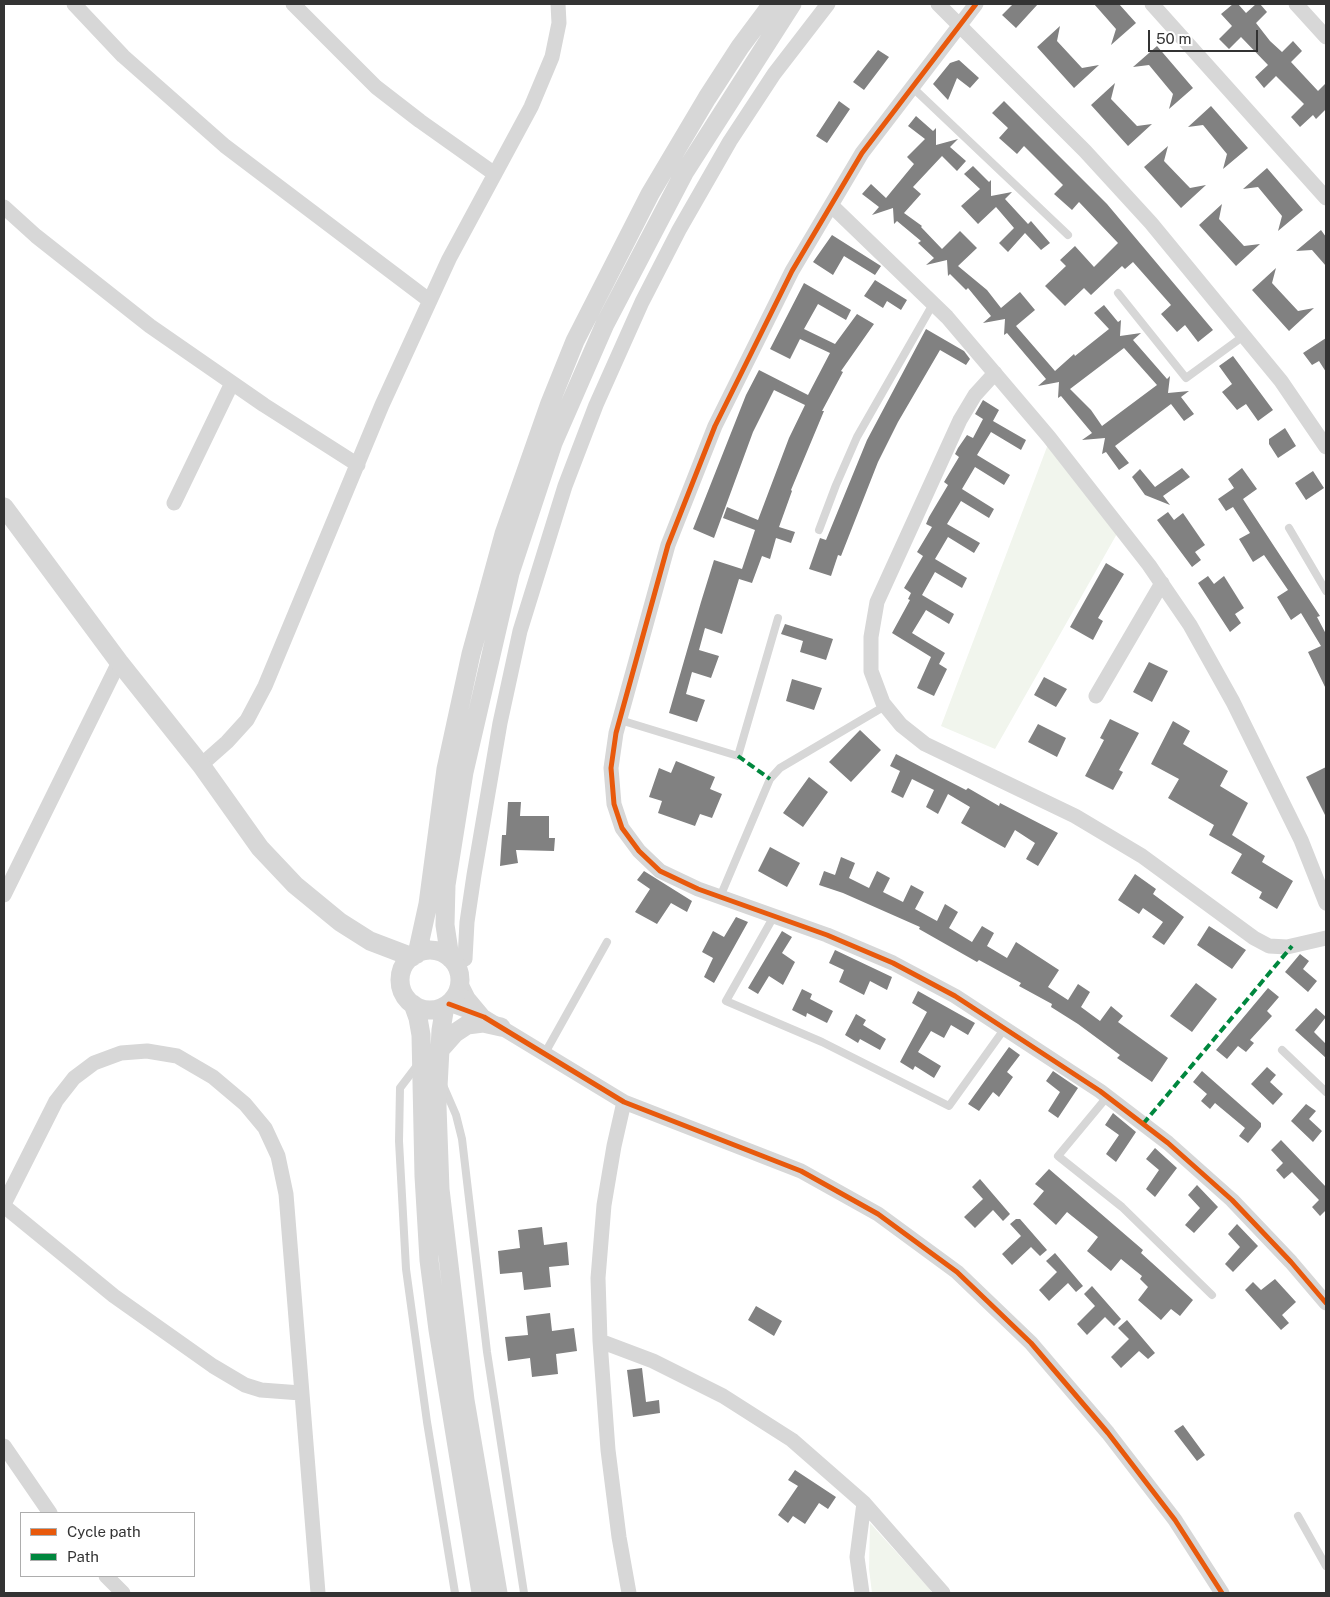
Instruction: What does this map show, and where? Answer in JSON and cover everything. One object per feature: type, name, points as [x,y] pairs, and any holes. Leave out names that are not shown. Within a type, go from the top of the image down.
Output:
[{"type":"street","points":[[74,4],[123,56],[225,146],[430,300]]},
{"type":"street","points":[[294,4],[331,44],[376,87],[495,174]]},
{"type":"street","points":[[201,764],[227,742],[246,720],[265,686],[382,405],[430,300],[449,259],[531,107],[552,56],[559,23],[558,4]]},
{"type":"street","points":[[401,979],[404,966],[415,955],[424,924],[446,769],[471,654],[504,534],[550,403],[575,341],[650,194],[712,90],[772,4]]},
{"type":"street","points":[[458,959],[445,925],[446,884],[464,772],[510,573],[553,444],[605,324],[684,173],[792,4]]},
{"type":"street","points":[[484,1017],[468,998],[460,982],[458,959],[467,922],[500,723],[520,631],[576,459],[596,405],[679,230],[730,141],[768,82],[828,4]]},
{"type":"street","points":[[938,4],[1078,144],[1145,216],[1245,336],[1281,382],[1326,447]]},
{"type":"street","points":[[976,4],[911,86],[862,153],[792,271],[719,418],[668,545],[620,720],[611,768],[614,804],[622,828],[639,851],[660,871],[720,897],[893,963],[955,996],[1107,1097],[1168,1143],[1232,1200],[1291,1262],[1326,1303]]},
{"type":"street","points":[[1152,4],[1326,198]]},
{"type":"street","points":[[1296,4],[1326,37]]},
{"type":"street","points":[[832,206],[934,304],[996,373],[1104,504],[1162,583],[1190,625],[1233,702],[1301,840],[1326,902]]},
{"type":"street","points":[[4,207],[36,236],[150,326],[232,383],[358,464]]},
{"type":"street","points":[[996,373],[975,395],[960,420],[877,602],[871,637],[871,671],[886,706],[901,725],[925,744],[1075,816],[1142,856],[1254,938],[1269,946],[1286,947],[1326,938]]},
{"type":"street","points":[[174,503],[232,383]]},
{"type":"street","points":[[4,507],[119,662],[201,764],[260,848],[289,879],[340,922],[372,942],[394,964],[401,979],[404,994],[413,1004],[418,1018],[421,1060],[424,1176],[429,1260],[439,1340],[481,1593]]},
{"type":"street","points":[[1096,696],[1162,583]]},
{"type":"street","points":[[4,895],[119,662]]},
{"type":"street","points":[[372,942],[402,943],[411,938],[424,924]]},
{"type":"street","points":[[372,942],[415,955],[436,951],[458,959]]},
{"type":"street","points":[[413,1004],[428,1010],[447,1005],[455,998],[460,982]]},
{"type":"street","points":[[447,1005],[484,1017],[624,1102],[801,1171],[878,1214],[957,1272],[1031,1343],[1108,1433],[1175,1520],[1222,1593]]},
{"type":"street","points":[[447,1005],[440,1050],[439,1076],[440,1189],[446,1257],[465,1400],[498,1593]]},
{"type":"street","points":[[440,1050],[455,1033],[467,1025],[483,1023],[501,1027]]},
{"type":"street","points":[[301,1393],[261,1390],[245,1385],[213,1366],[114,1296],[4,1205],[56,1101],[74,1078],[94,1063],[121,1053],[147,1051],[177,1056],[213,1076],[245,1104],[265,1128],[278,1156],[286,1194],[318,1593]]},
{"type":"street","points":[[624,1102],[604,1205],[598,1278],[600,1341],[608,1450],[618,1537],[629,1593]]},
{"type":"street","points":[[600,1341],[653,1361],[723,1396],[792,1440],[864,1502],[943,1593]]},
{"type":"street","points":[[4,1446],[49,1512]]},
{"type":"street","points":[[862,1593],[857,1557],[864,1502]]},
{"type":"street","points":[[107,1577],[123,1593]]},
{"type":"lane","points":[[911,86],[1068,235]]},
{"type":"lane","points":[[1118,293],[1186,378],[1245,336]]},
{"type":"lane","points":[[819,530],[836,484],[858,437],[934,304]]},
{"type":"lane","points":[[1289,528],[1326,590]]},
{"type":"lane","points":[[620,720],[738,756],[778,618]]},
{"type":"lane","points":[[720,897],[770,779],[780,768],[886,706]]},
{"type":"lane","points":[[774,916],[726,1001],[822,1042],[949,1106],[1005,1028]]},
{"type":"lane","points":[[545,1053],[608,942]]},
{"type":"lane","points":[[1282,1050],[1326,1092]]},
{"type":"lane","points":[[421,1060],[400,1088],[402,1211],[406,1269],[425,1412],[455,1593]]},
{"type":"lane","points":[[439,1076],[456,1115],[462,1139],[487,1352],[524,1593]]},
{"type":"lane","points":[[1107,1097],[1058,1156],[1122,1207],[1212,1294]]},
{"type":"lane","points":[[1298,1516],[1326,1566]]},
{"type":"shaded area","points":[[1050,439],[1118,532],[995,749],[941,726]]},
{"type":"shaded area","points":[[870,1523],[932,1593],[872,1593],[869,1569]]},
{"type":"building","points":[[1013,4],[1038,4],[1016,28],[1002,15]]},
{"type":"building","points":[[1094,4],[1119,4],[1136,23],[1111,45],[1116,29]]},
{"type":"building","points":[[1233,4],[1238,4],[1246,13],[1256,4],[1260,4],[1267,12],[1256,23],[1270,41],[1282,52],[1293,41],[1302,51],[1291,62],[1318,91],[1326,83],[1326,109],[1316,119],[1313,115],[1300,127],[1291,117],[1304,104],[1276,76],[1264,88],[1255,77],[1268,65],[1241,37],[1229,49],[1219,39],[1232,26],[1221,14]]},
{"type":"building","points":[[1060,26],[1057,41],[1082,68],[1099,65],[1074,88],[1037,47]]},
{"type":"building","points":[[1157,46],[1193,88],[1169,109],[1173,94],[1149,65],[1133,67]]},
{"type":"building","points":[[878,50],[889,57],[864,90],[853,82]]},
{"type":"building","points":[[959,60],[979,78],[970,88],[957,78],[948,100],[933,84],[950,63]]},
{"type":"building","points":[[1115,83],[1111,99],[1137,126],[1152,124],[1128,146],[1091,105]]},
{"type":"building","points":[[839,101],[850,109],[827,143],[816,136]]},
{"type":"building","points":[[1004,101],[1107,204],[1213,330],[1198,342],[1185,325],[1177,332],[1161,314],[1171,305],[1133,262],[1125,269],[1122,266],[1091,295],[1084,288],[1065,306],[1045,286],[1066,266],[1060,260],[1075,246],[1094,267],[1118,243],[1079,202],[1072,210],[1054,194],[1063,185],[1024,146],[1017,154],[999,138],[1008,128],[992,113]]},
{"type":"building","points":[[1211,106],[1248,148],[1223,169],[1227,154],[1203,125],[1188,127]]},
{"type":"building","points":[[916,116],[933,131],[936,128],[936,145],[958,139],[950,147],[966,161],[957,171],[942,156],[913,187],[921,194],[904,213],[922,226],[942,249],[960,231],[977,248],[958,266],[987,290],[1001,308],[1020,292],[1035,310],[1016,326],[1055,371],[1074,354],[1075,356],[1109,329],[1094,313],[1104,305],[1118,322],[1121,320],[1120,336],[1141,333],[1133,340],[1167,379],[1170,376],[1168,393],[1189,391],[1181,397],[1194,414],[1184,421],[1171,404],[1115,446],[1129,463],[1119,470],[1106,452],[1102,454],[1105,438],[1082,440],[1092,433],[1061,396],[1058,398],[1059,382],[1038,386],[1046,379],[1007,333],[1004,335],[1005,319],[983,323],[991,316],[968,288],[966,290],[950,274],[948,276],[947,260],[926,265],[934,258],[918,243],[921,241],[897,221],[894,224],[893,208],[872,215],[879,207],[862,194],[871,184],[886,198],[914,164],[907,157],[925,139],[908,126]],"holes":[[[1124,348],[1157,385],[1102,426],[1091,410],[1070,389]]]},
{"type":"building","points":[[1168,146],[1164,161],[1190,188],[1206,185],[1181,208],[1144,167]]},
{"type":"building","points":[[973,166],[989,182],[991,180],[991,196],[1012,192],[1005,199],[1028,224],[1031,221],[1050,243],[1041,250],[1025,233],[1008,252],[999,243],[1014,228],[996,207],[978,224],[961,206],[980,189],[964,174]]},
{"type":"building","points":[[1267,168],[1303,210],[1278,231],[1282,216],[1258,187],[1243,189]]},
{"type":"building","points":[[1222,204],[1219,219],[1244,246],[1260,244],[1236,266],[1199,225]]},
{"type":"building","points":[[1321,230],[1326,237],[1326,266],[1312,250],[1296,251]]},
{"type":"building","points":[[832,235],[881,266],[875,275],[844,256],[833,275],[813,262]]},
{"type":"building","points":[[1276,268],[1272,283],[1298,311],[1314,308],[1289,331],[1252,290]]},
{"type":"building","points":[[875,280],[907,300],[901,310],[887,301],[883,308],[864,296]]},
{"type":"building","points":[[804,283],[851,310],[846,320],[818,304],[804,329],[835,344],[857,314],[874,324],[841,371],[843,372],[822,411],[824,411],[791,490],[779,527],[795,532],[791,543],[776,538],[770,559],[762,556],[752,583],[739,579],[722,634],[705,628],[699,650],[719,656],[711,678],[692,672],[686,694],[705,700],[697,722],[669,713],[701,602],[714,560],[742,569],[755,530],[723,518],[727,507],[758,520],[789,438],[805,405],[774,390],[753,432],[714,538],[693,529],[746,395],[759,370],[808,395],[830,353],[800,339],[790,359],[770,349]]},
{"type":"building","points":[[926,329],[964,351],[970,359],[966,365],[940,350],[898,422],[878,462],[841,556],[838,555],[831,576],[809,569],[820,538],[826,540],[867,440]]},
{"type":"building","points":[[1326,338],[1326,372],[1319,361],[1312,365],[1303,353]]},
{"type":"building","points":[[1233,356],[1273,410],[1258,421],[1246,404],[1237,410],[1222,392],[1232,384],[1219,366]]},
{"type":"building","points":[[983,400],[999,410],[993,421],[1026,440],[1021,450],[991,432],[977,455],[1010,475],[1004,485],[975,467],[962,489],[994,509],[989,518],[961,501],[947,524],[980,543],[974,553],[948,537],[935,559],[967,578],[962,588],[935,572],[922,595],[954,614],[949,624],[926,610],[912,633],[945,653],[939,664],[947,669],[934,696],[917,688],[931,657],[892,633],[910,600],[908,599],[911,593],[904,588],[923,556],[917,552],[932,527],[926,524],[948,485],[944,482],[959,457],[955,454],[958,448],[967,435],[973,438],[983,419],[975,414]]},
{"type":"building","points":[[1285,428],[1296,446],[1278,458],[1269,444],[1269,439]]},
{"type":"building","points":[[1182,468],[1190,477],[1163,496],[1170,505],[1145,495],[1132,477],[1140,469],[1155,487]]},
{"type":"building","points":[[1242,468],[1257,489],[1243,499],[1320,616],[1317,617],[1326,634],[1326,689],[1308,652],[1321,646],[1301,613],[1291,620],[1277,597],[1288,590],[1264,555],[1253,562],[1239,539],[1250,533],[1233,507],[1226,511],[1218,499],[1234,488],[1228,479]]},
{"type":"building","points":[[1313,471],[1324,488],[1306,500],[1295,483]]},
{"type":"building","points":[[1168,512],[1174,520],[1183,513],[1205,545],[1195,552],[1201,560],[1192,567],[1157,520]]},
{"type":"building","points":[[1106,563],[1124,574],[1098,618],[1103,621],[1093,640],[1070,627]]},
{"type":"building","points":[[1208,576],[1214,584],[1224,576],[1244,608],[1235,614],[1241,623],[1230,632],[1198,583]]},
{"type":"building","points":[[785,624],[833,639],[826,660],[800,652],[803,641],[781,634]]},
{"type":"building","points":[[1149,662],[1168,671],[1152,702],[1133,692]]},
{"type":"building","points":[[1044,677],[1067,689],[1056,707],[1034,695]]},
{"type":"building","points":[[792,679],[822,688],[814,710],[786,701]]},
{"type":"building","points":[[1110,719],[1139,733],[1119,770],[1123,772],[1113,790],[1085,776],[1104,740],[1100,738]]},
{"type":"building","points":[[1173,721],[1190,731],[1183,744],[1228,771],[1220,786],[1248,803],[1232,835],[1265,856],[1262,862],[1293,881],[1277,909],[1259,898],[1262,892],[1231,873],[1242,854],[1209,835],[1214,825],[1168,798],[1179,779],[1151,764]]},
{"type":"building","points":[[1038,724],[1066,738],[1057,757],[1028,742]]},
{"type":"building","points":[[860,730],[881,750],[851,782],[829,762]]},
{"type":"building","points":[[896,754],[966,790],[968,788],[999,806],[1000,803],[1058,833],[1038,866],[1026,859],[1035,843],[1015,830],[1005,848],[989,839],[961,823],[970,807],[948,794],[938,814],[926,807],[934,790],[912,779],[903,798],[891,792],[900,771],[890,766]]},
{"type":"building","points":[[676,761],[715,777],[710,789],[722,794],[712,818],[700,814],[695,826],[658,813],[662,801],[649,797],[659,768],[671,773]]},
{"type":"building","points":[[1326,767],[1326,817],[1306,777]]},
{"type":"building","points":[[809,777],[828,792],[803,827],[783,813]]},
{"type":"building","points":[[508,802],[521,802],[520,816],[549,816],[549,838],[555,838],[554,851],[516,850],[518,863],[500,866],[502,835],[506,835]]},
{"type":"building","points":[[770,847],[800,863],[787,887],[758,871]]},
{"type":"building","points":[[841,857],[855,863],[849,878],[869,888],[877,871],[890,878],[883,892],[903,902],[911,885],[924,892],[915,909],[937,921],[945,904],[958,912],[949,928],[972,942],[982,926],[994,933],[987,946],[1007,958],[1016,942],[1059,970],[1048,987],[1068,1000],[1078,984],[1090,992],[1081,1007],[1100,1021],[1111,1006],[1123,1016],[1118,1022],[1168,1058],[1152,1082],[1117,1058],[1120,1055],[1051,1007],[1052,1004],[1019,986],[1021,983],[979,960],[977,962],[919,929],[920,927],[843,893],[819,885],[824,871],[835,875]]},
{"type":"building","points":[[644,871],[692,901],[687,912],[671,903],[657,924],[635,912],[650,889],[637,880]]},
{"type":"building","points":[[1135,874],[1156,889],[1153,894],[1184,917],[1164,945],[1152,937],[1163,922],[1143,908],[1139,914],[1118,900]]},
{"type":"building","points":[[736,917],[748,922],[714,983],[704,977],[713,958],[702,952],[713,931],[724,937]]},
{"type":"building","points":[[1209,926],[1246,950],[1232,969],[1197,945]]},
{"type":"building","points":[[782,931],[792,937],[782,953],[795,962],[783,985],[769,976],[758,994],[748,988]]},
{"type":"building","points":[[835,950],[892,977],[887,990],[870,981],[864,995],[839,982],[844,970],[829,963]]},
{"type":"building","points":[[1300,954],[1309,961],[1303,969],[1317,981],[1308,992],[1285,972]]},
{"type":"building","points":[[1196,983],[1217,999],[1192,1032],[1170,1016]]},
{"type":"building","points":[[1268,988],[1279,997],[1267,1011],[1272,1016],[1250,1040],[1254,1043],[1246,1052],[1238,1046],[1227,1059],[1216,1050]]},
{"type":"building","points":[[802,989],[812,994],[810,999],[833,1011],[827,1023],[807,1013],[806,1017],[792,1010]]},
{"type":"building","points":[[918,991],[975,1023],[968,1035],[951,1025],[944,1038],[931,1031],[918,1052],[941,1066],[934,1078],[915,1066],[913,1070],[900,1062],[927,1012],[912,1003]]},
{"type":"building","points":[[1316,1008],[1326,1017],[1314,1032],[1326,1044],[1326,1058],[1295,1030]]},
{"type":"building","points":[[856,1014],[866,1020],[863,1025],[886,1039],[880,1050],[860,1039],[858,1043],[845,1035]]},
{"type":"building","points":[[1009,1047],[1020,1055],[1007,1072],[1013,1077],[999,1097],[993,1092],[979,1111],[968,1104]]},
{"type":"building","points":[[1267,1067],[1276,1075],[1270,1082],[1283,1094],[1273,1105],[1251,1084]]},
{"type":"building","points":[[1053,1071],[1078,1088],[1058,1118],[1048,1111],[1060,1092],[1046,1081]]},
{"type":"building","points":[[1202,1071],[1261,1123],[1261,1127],[1248,1143],[1239,1136],[1245,1128],[1215,1103],[1210,1109],[1201,1101],[1207,1094],[1193,1082]]},
{"type":"building","points":[[1306,1104],[1316,1111],[1309,1119],[1322,1131],[1313,1142],[1291,1121]]},
{"type":"building","points":[[1113,1113],[1136,1132],[1116,1162],[1106,1154],[1119,1135],[1105,1125]]},
{"type":"building","points":[[1281,1140],[1326,1187],[1326,1210],[1320,1216],[1312,1207],[1319,1200],[1292,1172],[1284,1179],[1276,1170],[1283,1163],[1271,1150]]},
{"type":"building","points":[[1155,1148],[1177,1168],[1155,1197],[1146,1189],[1159,1170],[1146,1159]]},
{"type":"building","points":[[1049,1169],[1143,1250],[1141,1253],[1193,1300],[1180,1316],[1171,1309],[1161,1320],[1138,1300],[1148,1287],[1140,1279],[1142,1276],[1121,1259],[1111,1271],[1087,1251],[1098,1237],[1067,1212],[1056,1225],[1033,1204],[1044,1191],[1035,1184]]},
{"type":"building","points":[[980,1179],[1010,1214],[1003,1221],[993,1210],[975,1228],[964,1217],[983,1199],[972,1187]]},
{"type":"building","points":[[1197,1185],[1218,1207],[1194,1233],[1185,1225],[1200,1208],[1188,1195]]},
{"type":"building","points":[[1016,1219],[1020,1219],[1047,1250],[1040,1256],[1031,1247],[1012,1265],[1002,1254],[1021,1236],[1010,1224]]},
{"type":"building","points":[[1237,1224],[1258,1246],[1233,1272],[1225,1264],[1240,1247],[1228,1234]]},
{"type":"building","points":[[542,1227],[544,1245],[567,1242],[569,1265],[549,1267],[551,1287],[524,1290],[522,1272],[500,1274],[498,1251],[520,1248],[518,1230]]},
{"type":"building","points":[[1055,1253],[1083,1286],[1076,1292],[1068,1283],[1049,1301],[1039,1290],[1057,1272],[1046,1261]]},
{"type":"building","points":[[1275,1279],[1296,1302],[1282,1315],[1289,1323],[1281,1330],[1245,1290],[1253,1282],[1261,1290]]},
{"type":"building","points":[[1092,1286],[1121,1319],[1114,1326],[1105,1317],[1087,1335],[1077,1324],[1095,1306],[1084,1294]]},
{"type":"building","points":[[756,1306],[782,1321],[774,1336],[748,1320]]},
{"type":"building","points":[[550,1313],[552,1331],[574,1328],[577,1351],[556,1354],[558,1374],[532,1377],[530,1358],[508,1361],[505,1337],[528,1335],[526,1316]]},
{"type":"building","points":[[1127,1320],[1155,1353],[1148,1359],[1139,1351],[1121,1368],[1111,1357],[1129,1339],[1118,1328]]},
{"type":"building","points":[[642,1368],[646,1402],[659,1400],[660,1413],[633,1417],[627,1370]]},
{"type":"building","points":[[1183,1425],[1205,1455],[1197,1461],[1174,1431]]},
{"type":"building","points":[[795,1470],[836,1497],[828,1509],[819,1503],[805,1524],[793,1516],[788,1523],[778,1515],[798,1486],[788,1480]]},
{"type":"marked path","points":[[738,756],[770,779]]},
{"type":"marked path","points":[[1143,1124],[1292,946]]},
{"type":"cycle path","points":[[976,4],[862,153],[792,271],[715,426],[668,545],[616,733],[611,768],[614,804],[622,828],[639,851],[660,871],[698,889],[827,935],[893,963],[955,996],[1100,1091],[1168,1143],[1232,1200],[1291,1262],[1326,1303]]},
{"type":"cycle path","points":[[449,1004],[484,1017],[624,1102],[801,1171],[878,1214],[957,1272],[1031,1343],[1108,1433],[1175,1520],[1222,1593]]}]
